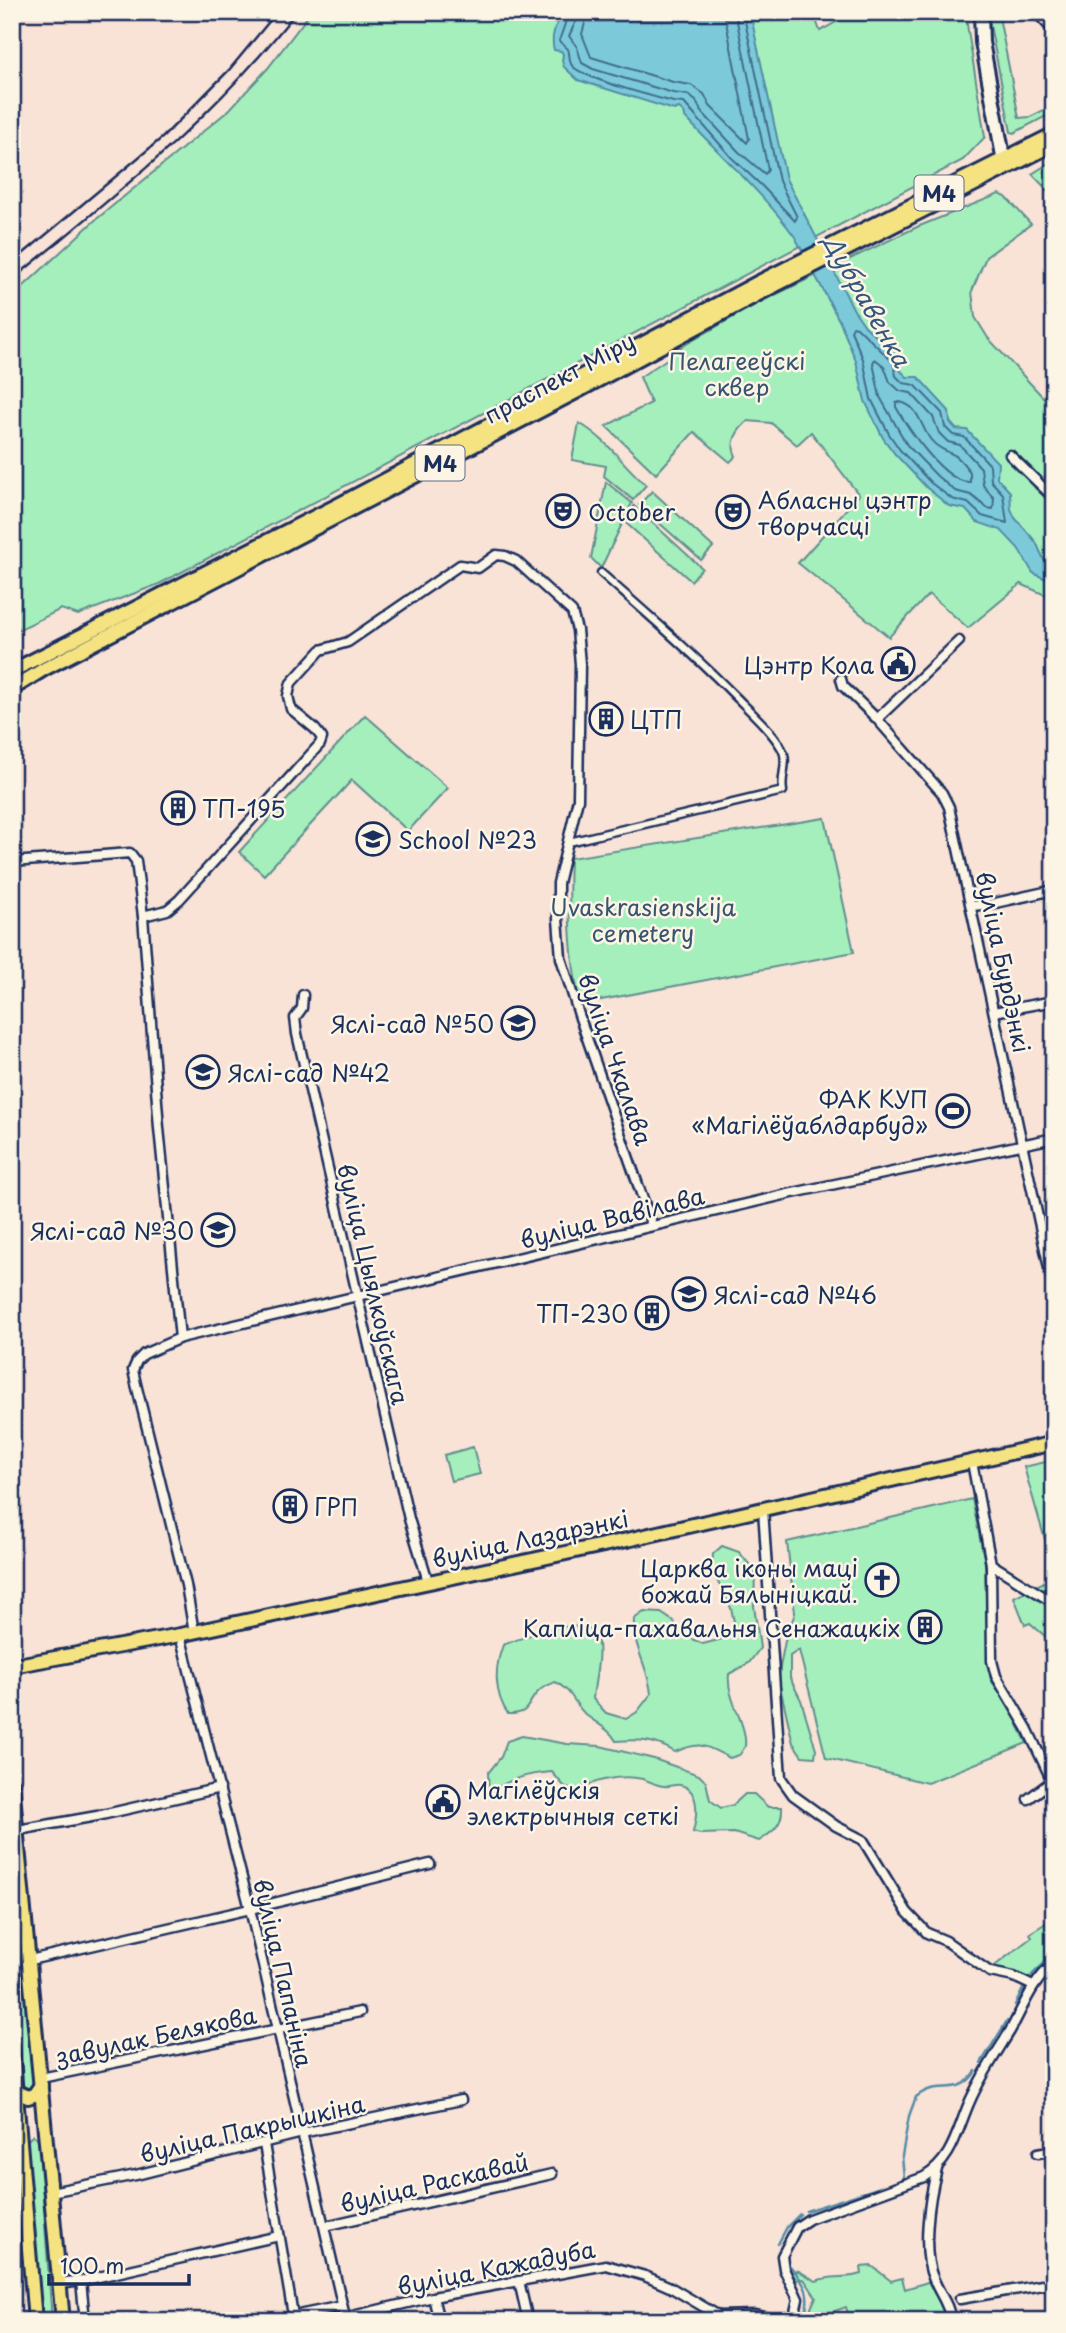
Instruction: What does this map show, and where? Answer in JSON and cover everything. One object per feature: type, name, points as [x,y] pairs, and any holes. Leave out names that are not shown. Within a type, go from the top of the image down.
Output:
[{"type":"main road","points":[[981,12],[982,42],[1004,165]]},
{"type":"main road","name":"праспект Міру","points":[[1004,165],[1054,134]]},
{"type":"main road","name":"праспект Міру","points":[[12,671],[876,229],[1004,165],[1054,144]]},
{"type":"main road","name":"праспект Міру","points":[[12,689],[44,669],[578,391],[762,287]]},
{"type":"main road","name":"вуліца Лазарэнкі","points":[[12,1667],[180,1635],[628,1540],[1054,1443]]},
{"type":"main road","points":[[12,1784],[63,2321]]},
{"type":"main road","points":[[12,2047],[35,2321]]},
{"type":"main road","points":[[17,2092],[28,2097],[34,2095],[41,2082]]},
{"type":"main road","points":[[21,2138],[29,2131],[45,2135]]},
{"type":"street","points":[[1037,12],[1054,31]]},
{"type":"street","points":[[1010,455],[1054,498]]},
{"type":"street","name":"вуліца Чкалава","points":[[143,916],[166,911],[179,900],[320,744],[322,738],[291,709],[288,696],[291,682],[321,650],[348,642],[460,565],[478,568],[496,555],[516,562],[572,612],[577,630],[580,664],[578,799],[558,883],[561,958],[652,1225]]},
{"type":"street","points":[[569,842],[783,791],[781,782],[785,761],[782,749],[760,722],[704,664],[601,573]]},
{"type":"street","points":[[877,719],[959,641]]},
{"type":"street","name":"вуліца Бурдэнкі","points":[[841,679],[843,686],[877,719],[942,793],[949,807],[1054,1291]]},
{"type":"street","points":[[12,862],[130,853],[136,861],[180,1338],[144,1354],[136,1360],[133,1370],[186,1585],[194,1632]]},
{"type":"street","points":[[972,906],[1054,890]]},
{"type":"street","name":"вуліца Цыялкоўскага","points":[[303,995],[302,1008],[295,1018],[297,1034],[409,1519],[428,1581]]},
{"type":"street","points":[[994,1012],[1054,1001]]},
{"type":"street","name":"вуліца Вавілава","points":[[180,1338],[357,1294],[509,1262],[652,1225],[1054,1139]]},
{"type":"street","points":[[972,1462],[991,1564],[992,1661],[996,1676],[1027,1728],[1052,1781],[1028,1799]]},
{"type":"street","points":[[763,1509],[781,1778],[793,1795],[836,1826],[863,1840],[907,1912],[928,1933],[946,1941],[990,1972],[1014,1977],[1033,1986]]},
{"type":"street","points":[[991,1564],[1054,1603]]},
{"type":"street","name":"вуліца Папаніна","points":[[180,1635],[250,1909],[345,2319]]},
{"type":"street","points":[[18,1830],[97,1816],[220,1788]]},
{"type":"street","points":[[30,1960],[430,1864]]},
{"type":"street","points":[[951,2316],[933,2278],[927,2236],[932,2186],[937,2169],[948,2154],[970,2100],[992,2058],[1033,1986],[1054,1964]]},
{"type":"street","name":"завулак Белякова","points":[[41,2082],[360,2012]]},
{"type":"street","name":"вуліца Пакрышкіна","points":[[51,2192],[136,2175],[302,2133],[461,2100]]},
{"type":"street","points":[[264,2144],[293,2318],[342,2306]]},
{"type":"street","points":[[1038,2152],[1054,2150]]},
{"type":"street","points":[[793,2321],[798,2299],[784,2269],[782,2256],[797,2227],[809,2219],[924,2177],[937,2169]]},
{"type":"street","name":"вуліца Раскавай","points":[[325,2226],[552,2174]]},
{"type":"street","points":[[60,2284],[279,2236]]},
{"type":"street","name":"вуліца Кажадуба","points":[[331,2321],[433,2297],[606,2265],[645,2276],[670,2287],[719,2316],[755,2315],[783,2321]]},
{"type":"street","points":[[81,2281],[85,2321]]},
{"type":"street","points":[[519,2281],[528,2321]]},
{"type":"street","points":[[960,2299],[1054,2283]]},
{"type":"street","points":[[433,2297],[439,2321]]},
{"type":"green space","points":[[311,12],[813,12],[820,31],[854,12],[965,12],[985,137],[963,160],[159,584],[78,615],[61,609],[12,633],[12,297],[93,222],[229,110],[268,68]]},
{"type":"green space","points":[[998,12],[1019,118],[1030,117],[1054,105],[1054,112],[1014,133],[1011,132],[988,15]]},
{"type":"green space","points":[[1054,160],[1054,197],[1032,174]]},
{"type":"green space","name":"Пелагееўскі сквер","points":[[999,194],[1006,197],[1031,224],[986,257],[972,291],[975,317],[988,338],[1054,409],[1054,466],[1035,488],[1054,506],[1054,599],[1021,584],[968,628],[929,594],[889,637],[798,563],[859,495],[811,432],[797,445],[771,423],[748,421],[735,437],[733,446],[736,456],[730,462],[694,432],[656,474],[606,426],[651,403],[640,377],[670,357],[671,353],[756,304],[917,227]]},
{"type":"green space","points":[[579,423],[606,444],[646,485],[633,500],[604,476],[606,466],[572,460]]},
{"type":"green space","points":[[606,482],[632,503],[601,568],[591,558]]},
{"type":"green space","points":[[652,491],[713,547],[701,560],[639,505]]},
{"type":"green space","points":[[634,506],[702,568],[691,581],[627,524]]},
{"type":"green space","points":[[365,715],[448,788],[408,831],[352,780],[264,875],[239,852]]},
{"type":"green space","name":"Uvaskrasienskija cemetery","points":[[825,818],[854,952],[580,1004],[570,931],[570,858]]},
{"type":"green space","points":[[473,1447],[480,1474],[451,1481],[444,1455]]},
{"type":"green space","points":[[1054,1460],[1054,1571],[1024,1467]]},
{"type":"green space","points":[[972,1499],[985,1563],[988,1663],[991,1680],[1019,1721],[1018,1725],[1027,1743],[927,1783],[826,1758],[799,1650],[790,1656],[790,1678],[801,1700],[816,1749],[815,1757],[802,1756],[793,1743],[778,1678],[785,1641],[795,1613],[787,1542]]},
{"type":"green space","points":[[722,1546],[739,1552],[755,1571],[754,1606],[760,1648],[749,1663],[729,1674],[731,1693],[745,1738],[745,1746],[740,1755],[730,1758],[698,1745],[675,1752],[647,1741],[616,1741],[607,1730],[582,1711],[566,1689],[555,1682],[540,1690],[525,1710],[508,1714],[500,1698],[497,1680],[503,1645],[560,1627],[595,1630],[598,1656],[593,1699],[606,1713],[626,1719],[637,1712],[651,1694],[636,1638],[634,1619],[644,1612],[661,1613],[673,1621],[681,1634],[703,1644],[722,1639],[735,1626],[731,1608],[712,1570],[713,1554]]},
{"type":"green space","points":[[1054,1577],[1054,1644],[1030,1623],[1025,1625],[1014,1597]]},
{"type":"green space","points":[[522,1736],[567,1744],[600,1746],[654,1759],[699,1775],[706,1782],[710,1800],[721,1808],[733,1805],[745,1794],[754,1794],[768,1807],[782,1807],[781,1819],[773,1831],[759,1841],[734,1833],[700,1834],[693,1832],[696,1804],[687,1788],[678,1785],[661,1786],[643,1779],[625,1777],[608,1779],[574,1791],[564,1786],[552,1772],[543,1773],[511,1781],[489,1794],[488,1773],[501,1757],[507,1741]]},
{"type":"green space","points":[[12,1853],[34,2082],[34,2086],[26,2089],[20,2085],[12,1994]]},
{"type":"green space","points":[[1054,1918],[1054,1958],[1037,1976],[1027,1977],[992,1968],[1032,1937],[1030,1933]]},
{"type":"green space","points":[[33,2135],[39,2140],[52,2321],[42,2321],[27,2141]]},
{"type":"green space","points":[[872,2266],[891,2281],[902,2278],[905,2289],[931,2281],[948,2315],[947,2321],[850,2321],[846,2307],[832,2312],[831,2321],[804,2321],[804,2314],[810,2310],[816,2297],[804,2279],[797,2280],[792,2273],[797,2270],[816,2281],[862,2274],[861,2267]]},
{"type":"water","points":[[563,12],[750,12],[786,179],[854,310],[865,326],[900,359],[901,371],[907,377],[918,377],[949,411],[950,422],[956,429],[967,430],[998,463],[997,478],[1010,492],[1011,509],[1015,518],[1036,542],[1044,560],[1054,568],[1054,583],[1033,573],[1018,548],[1001,530],[977,522],[965,509],[949,506],[927,488],[895,454],[883,438],[865,401],[856,361],[840,322],[795,237],[770,205],[679,108],[674,110],[578,80],[564,67],[563,54],[554,50],[553,40]]},
{"type":"waterway","points":[[1032,1975],[1054,1954]]},
{"type":"waterway","points":[[1015,2005],[1024,1987]]},
{"type":"waterway","points":[[981,2063],[1007,2021]]},
{"type":"waterway","points":[[892,2184],[904,2178],[902,2156],[909,2116],[916,2097],[925,2091],[962,2084],[976,2071]]},
{"type":"waterway","points":[[806,2211],[884,2186]]},
{"type":"waterway","points":[[778,2244],[787,2227],[800,2214]]},
{"type":"waterway","points":[[790,2266],[806,2291],[807,2305],[803,2321]]},
{"type":"railway","points":[[12,263],[163,137],[229,70],[277,12]]},
{"type":"railway","points":[[12,280],[125,186],[197,121],[264,51],[296,12]]},
{"type":"place","name":"October","points":[[563,511]]},
{"type":"place","name":"Абласны цэнтр творчасці","points":[[733,512]]},
{"type":"place","name":"Цэнтр Кола","points":[[898,664]]},
{"type":"place","name":"ЦТП","points":[[606,719]]},
{"type":"place","name":"ТП-195","points":[[178,808]]},
{"type":"place","name":"School №23","points":[[373,839]]},
{"type":"place","name":"Яслі-сад №50","points":[[518,1023]]},
{"type":"place","name":"Яслі-сад №42","points":[[203,1072]]},
{"type":"place","name":"ФАК КУП «Магілёўаблдарбуд»","points":[[953,1111]]},
{"type":"place","name":"Яслі-сад №30","points":[[218,1230]]},
{"type":"place","name":"Яслі-сад №46","points":[[689,1294]]},
{"type":"place","name":"ТП-230","points":[[652,1313]]},
{"type":"place","name":"ГРП","points":[[290,1506]]},
{"type":"place","name":"Царква іконы маці божай Бялыніцкай.","points":[[882,1580]]},
{"type":"place","name":"Капліца-пахавальня Сенажацкіх","points":[[925,1627]]},
{"type":"place","name":"Магілёўскія электрычныя сеткі","points":[[443,1802]]},
{"type":"water label","name":"Дубравенка","points":[[868,300]]}]
